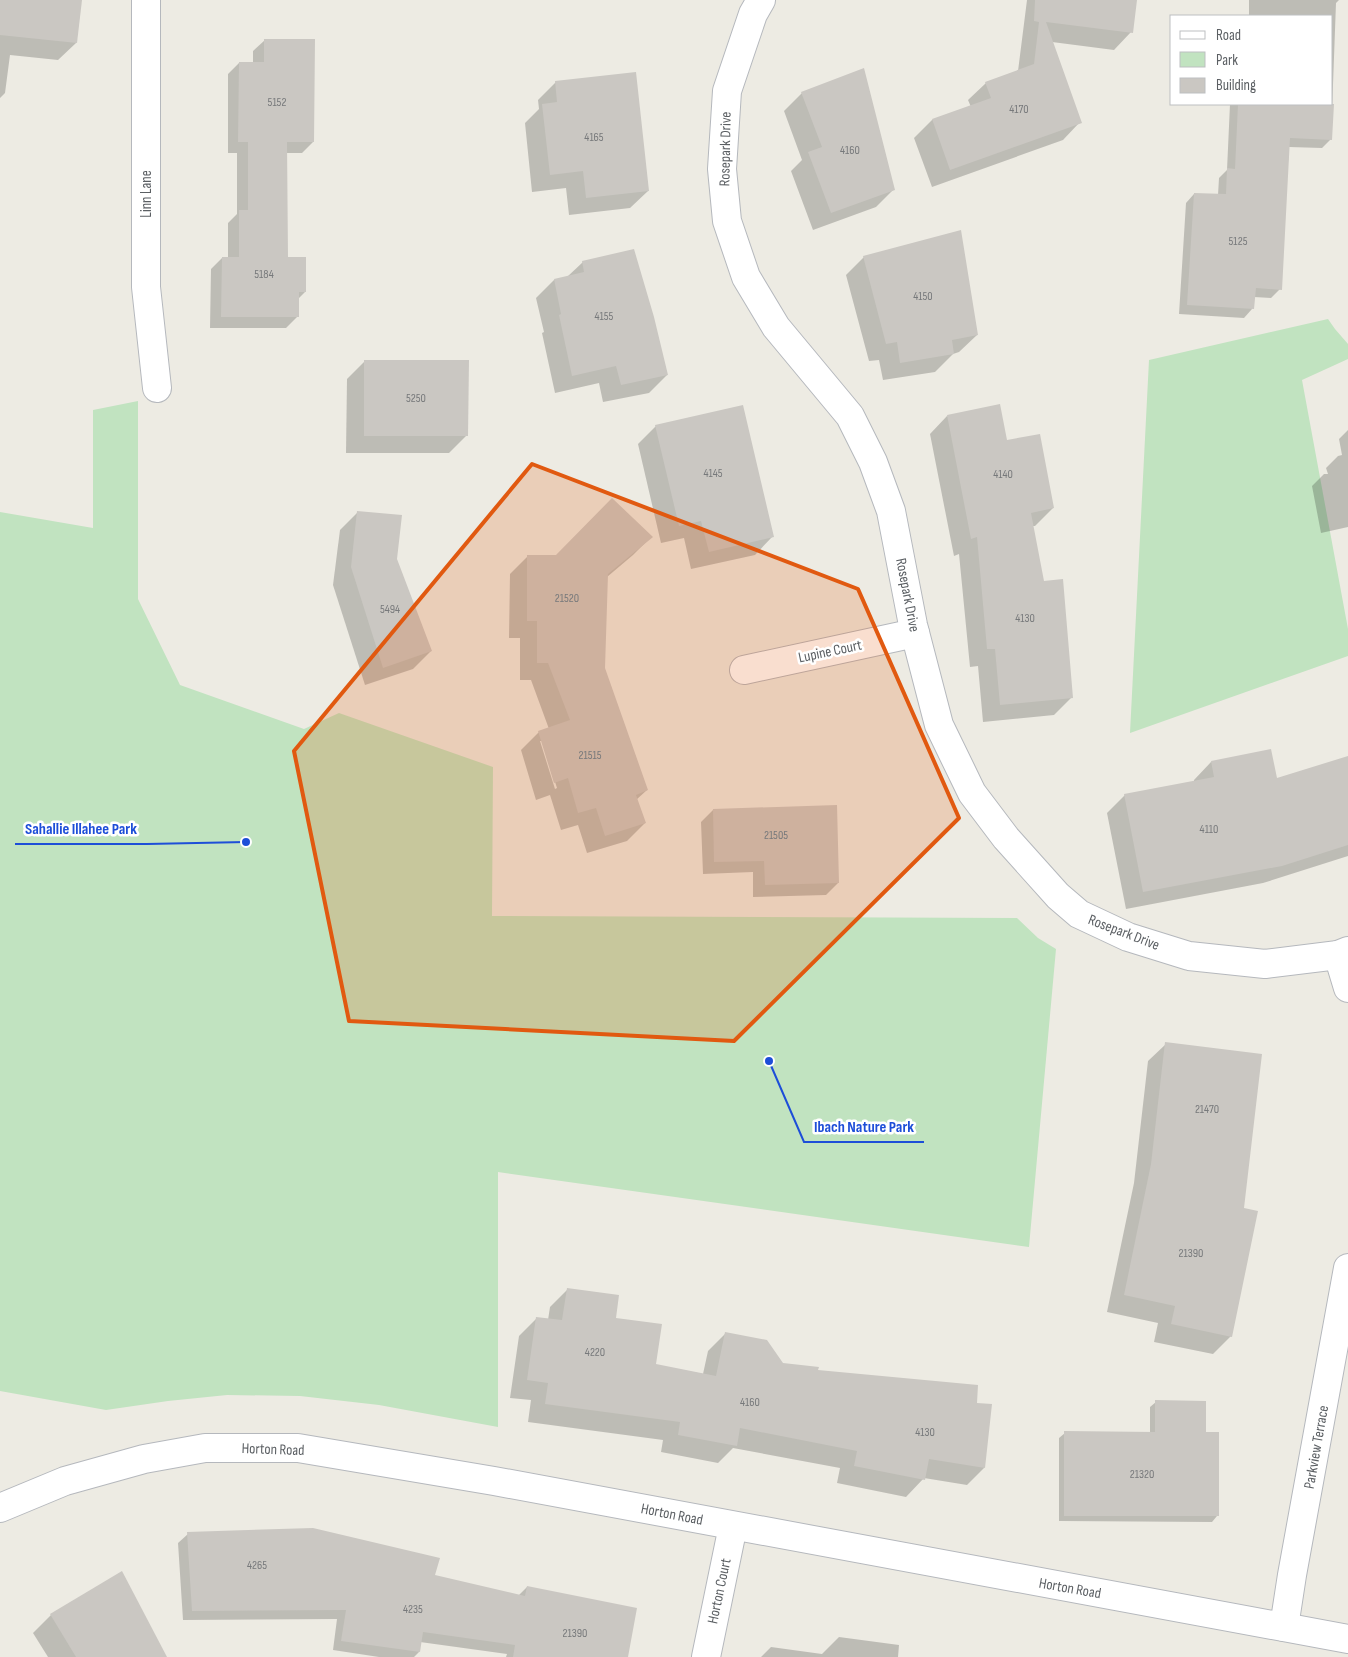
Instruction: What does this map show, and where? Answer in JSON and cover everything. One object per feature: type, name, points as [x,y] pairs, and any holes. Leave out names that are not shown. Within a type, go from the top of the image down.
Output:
[{"type":"street","name":"Linn Lane","points":[[146,0],[146,287],[158,388]]},
{"type":"street","name":"Rosepark Drive","points":[[761,0],[753,14],[727,92],[722,169],[727,221],[746,277],[776,327],[850,416],[873,462],[892,512],[915,633],[939,725],[972,793],[1006,838],[1041,879],[1079,914],[1128,937],[1189,956],[1265,964],[1343,953]]},
{"type":"street","name":"Lupine Court","points":[[744,670],[915,633]]},
{"type":"street","points":[[1343,953],[1348,988]]},
{"type":"street","name":"Parkview Terrace","points":[[1284,1627],[1348,1268]]},
{"type":"street","name":"Horton Road","points":[[0,1508],[65,1481],[144,1459],[205,1448],[298,1448],[494,1481],[1348,1639]]},
{"type":"street","name":"Horton Court","points":[[706,1657],[733,1526]]},
{"type":"highlighted area","points":[[532,464],[858,589],[959,818],[734,1041],[349,1021],[294,751]]},
{"type":"green space","points":[[1328,319],[1348,344],[1348,359],[1302,380],[1348,629],[1348,656],[1130,733],[1149,360]]},
{"type":"green space","points":[[138,401],[138,599],[180,685],[304,729],[339,713],[493,767],[492,916],[1017,918],[1038,938],[1056,949],[1029,1247],[498,1172],[498,1427],[379,1405],[300,1396],[227,1395],[106,1410],[0,1391],[0,512],[93,528],[93,410]]},
{"type":"building","points":[[0,0],[82,0],[77,43],[0,35]]},
{"type":"building","points":[[1035,0],[1137,0],[1133,33],[1046,22],[1082,123],[950,170],[932,119],[991,98],[985,82],[1034,64],[1039,22],[1034,21]]},
{"type":"building","points":[[264,39],[315,39],[314,142],[287,142],[288,257],[306,257],[306,292],[299,292],[299,317],[221,317],[222,257],[239,257],[239,210],[248,210],[248,142],[238,142],[239,62],[264,62]]},
{"type":"building","points":[[864,68],[895,190],[831,213],[808,152],[822,147],[801,92]]},
{"type":"building","points":[[636,72],[649,191],[586,198],[583,171],[550,175],[542,104],[557,102],[555,81]]},
{"type":"building","points":[[1334,104],[1332,140],[1290,138],[1282,290],[1256,288],[1254,309],[1187,305],[1194,193],[1226,194],[1227,168],[1235,169],[1238,105]]},
{"type":"building","points":[[961,230],[978,335],[952,340],[954,354],[900,363],[897,342],[886,344],[863,256]]},
{"type":"building","points":[[634,249],[654,317],[668,375],[621,385],[616,366],[572,376],[559,315],[561,314],[554,279],[584,272],[582,261]]},
{"type":"building","points":[[364,360],[469,360],[468,436],[364,436]]},
{"type":"building","points":[[1000,404],[1007,440],[1040,434],[1054,508],[1031,513],[1044,581],[1063,579],[1073,698],[1000,705],[995,649],[987,649],[977,537],[971,539],[947,415]]},
{"type":"building","points":[[743,405],[774,537],[709,552],[701,521],[679,526],[655,425]]},
{"type":"building","points":[[612,498],[653,537],[608,574],[605,668],[648,790],[636,795],[646,823],[605,836],[596,808],[578,813],[568,778],[554,783],[538,731],[570,720],[548,663],[537,663],[537,621],[527,621],[527,555],[556,555]]},
{"type":"building","points":[[357,511],[402,515],[397,559],[432,651],[383,668],[351,567]]},
{"type":"building","points":[[1271,749],[1277,778],[1348,756],[1348,845],[1282,866],[1143,892],[1124,794],[1214,777],[1211,761]]},
{"type":"building","points":[[837,805],[839,883],[765,885],[764,861],[714,862],[713,809]]},
{"type":"building","points":[[1165,1042],[1262,1054],[1244,1208],[1258,1211],[1232,1337],[1171,1324],[1175,1306],[1124,1295],[1151,1164]]},
{"type":"building","points":[[567,1288],[619,1295],[616,1318],[662,1324],[656,1364],[716,1376],[725,1332],[767,1340],[783,1363],[819,1367],[818,1370],[978,1385],[977,1403],[992,1404],[985,1468],[929,1459],[925,1480],[854,1466],[857,1451],[740,1428],[737,1446],[678,1435],[680,1422],[545,1404],[548,1383],[527,1380],[536,1317],[562,1320]]},
{"type":"building","points":[[1155,1400],[1206,1401],[1206,1432],[1219,1432],[1219,1516],[1064,1516],[1064,1431],[1155,1432]]},
{"type":"building","points":[[313,1528],[440,1558],[435,1575],[525,1596],[527,1586],[637,1608],[628,1657],[513,1657],[515,1645],[423,1632],[420,1652],[341,1641],[346,1610],[192,1611],[187,1532]]},
{"type":"building","points":[[122,1571],[167,1657],[76,1657],[50,1614]]},
{"type":"place","name":"Sahallie Illahee Park","points":[[246,842]]},
{"type":"place","name":"Ibach Nature Park","points":[[769,1061]]}]
